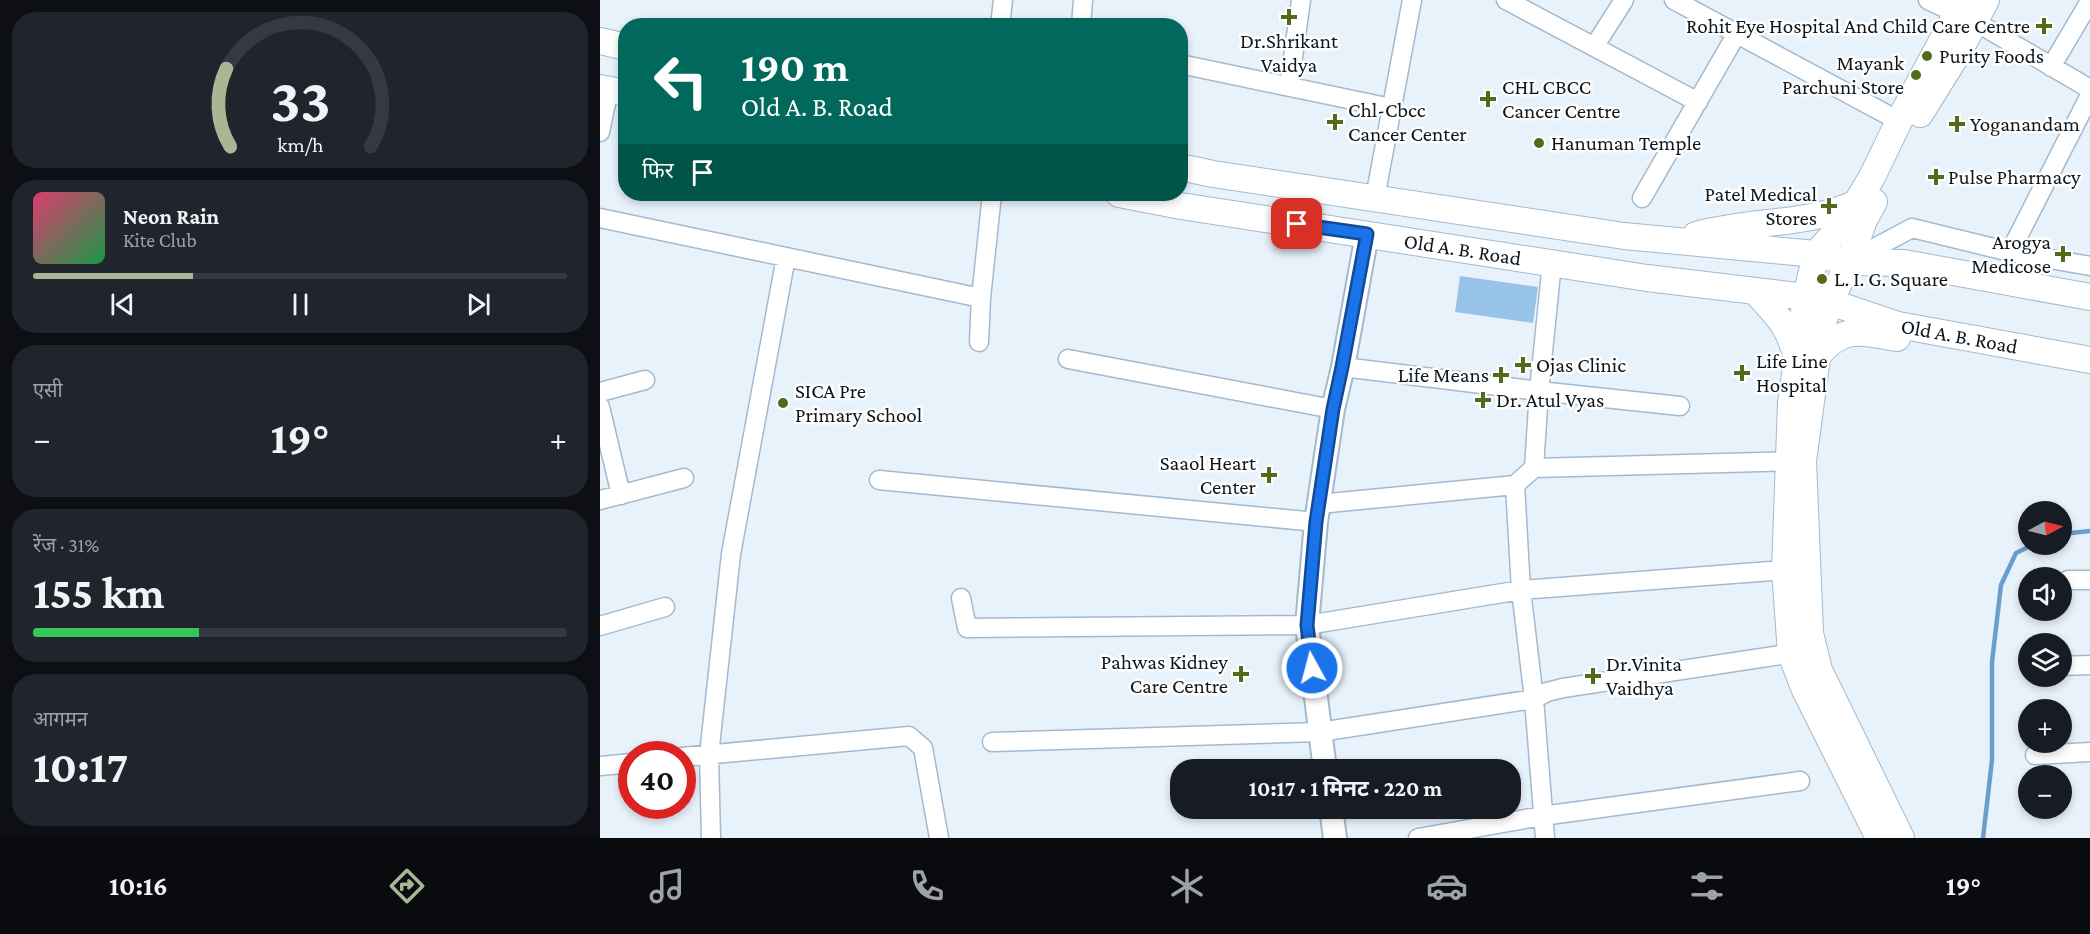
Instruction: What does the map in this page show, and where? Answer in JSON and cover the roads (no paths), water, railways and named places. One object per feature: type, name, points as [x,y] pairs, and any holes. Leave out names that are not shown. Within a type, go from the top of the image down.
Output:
[{"type":"main road","points":[[1807,357],[1806,297],[1816,254],[1846,220],[1872,177],[1899,121],[1970,9]]},
{"type":"main road","points":[[1803,652],[1810,622],[1791,403],[1807,357],[1849,262],[1864,220],[1912,127],[1961,48],[1970,9]]},
{"type":"main road","points":[[600,41],[618,45]]},
{"type":"main road","name":"Old A. B. Road","points":[[1188,169],[1624,236],[1816,254]]},
{"type":"main road","name":"Old A. B. Road","points":[[1155,201],[1647,278],[1806,297]]},
{"type":"main road","points":[[1676,241],[1717,229],[1816,217],[1857,202]]},
{"type":"main road","points":[[1816,254],[1849,262],[1904,263],[2090,297]]},
{"type":"main road","points":[[1755,291],[1807,357]]},
{"type":"main road","points":[[1806,297],[1830,302]]},
{"type":"main road","name":"Old A. B. Road","points":[[1830,302],[1931,338],[2090,360]]},
{"type":"main road","points":[[1807,357],[1839,336],[1850,332],[1931,338]]},
{"type":"main road","points":[[1796,461],[1785,570],[1803,652],[1805,690],[1879,838]]},
{"type":"main road","points":[[1803,652],[1820,670],[1901,838]]},
{"type":"street","points":[[1001,18],[1004,0]]},
{"type":"street","points":[[1082,18],[1083,0]]},
{"type":"street","points":[[1289,86],[1301,0]]},
{"type":"street","points":[[1375,198],[1412,0]]},
{"type":"street","points":[[1506,0],[1698,102]]},
{"type":"street","points":[[1594,47],[1624,0]]},
{"type":"street","points":[[1674,0],[1899,121]]},
{"type":"street","points":[[1928,0],[1970,9],[2051,67],[2090,88]]},
{"type":"street","points":[[2051,67],[2090,1]]},
{"type":"street","points":[[1642,198],[1736,35]]},
{"type":"street","points":[[1188,66],[1391,108]]},
{"type":"street","points":[[600,132],[611,90]]},
{"type":"street","points":[[2010,252],[2090,95]]},
{"type":"street","points":[[978,342],[991,201]]},
{"type":"street","points":[[600,218],[981,298]]},
{"type":"street","points":[[1849,262],[1912,228],[2010,252],[2090,266]]},
{"type":"street","points":[[1324,759],[1307,625],[1317,513],[1333,409],[1367,234]]},
{"type":"street","points":[[711,838],[709,755],[731,554],[786,257]]},
{"type":"street","points":[[1534,468],[1552,263]]},
{"type":"street","points":[[1931,338],[2090,370]]},
{"type":"street","points":[[1068,359],[1333,409]]},
{"type":"street","points":[[1342,367],[1680,406]]},
{"type":"street","points":[[600,392],[645,380]]},
{"type":"street","points":[[600,407],[621,495]]},
{"type":"street","points":[[879,480],[1317,513],[1515,485],[1534,468],[1796,461]]},
{"type":"street","points":[[600,500],[684,478]]},
{"type":"street","points":[[1515,485],[1521,590],[1534,699],[1545,838]]},
{"type":"street","points":[[961,598],[967,628],[1307,625],[1521,590],[1785,570]]},
{"type":"street","points":[[2072,580],[2090,580]]},
{"type":"street","points":[[600,626],[665,607]]},
{"type":"street","points":[[992,742],[1320,732],[1534,699],[1546,692],[1563,688],[1803,652]]},
{"type":"street","points":[[2072,666],[2090,665]]},
{"type":"street","points":[[696,756],[909,736],[923,748],[939,838]]},
{"type":"street","points":[[2035,755],[2090,752]]},
{"type":"street","points":[[600,766],[618,764]]},
{"type":"street","points":[[1418,838],[1542,816],[1800,780]]},
{"type":"street","points":[[1332,819],[1335,838]]},
{"type":"waterway","points":[[2072,533],[2090,531]]},
{"type":"waterway","points":[[1983,838],[1992,760],[1992,662],[2001,585],[2018,552]]},
{"type":"place","name":"Dr.Shrikant Vaidya","points":[[1289,17]]},
{"type":"place","name":"Rohit Eye Hospital And Child Care Centre","points":[[2044,26]]},
{"type":"place","name":"Purity Foods","points":[[1927,56]]},
{"type":"place","name":"Mayank Parchuni Store","points":[[1916,75]]},
{"type":"place","name":"CHL CBCC Cancer Centre","points":[[1488,99]]},
{"type":"place","name":"Chl-Cbcc Cancer Center","points":[[1335,122]]},
{"type":"place","name":"Yoganandam","points":[[1957,124]]},
{"type":"place","name":"Hanuman Temple","points":[[1539,143]]},
{"type":"place","name":"Pulse Pharmacy","points":[[1936,177]]},
{"type":"place","name":"Patel Medical Stores","points":[[1829,206]]},
{"type":"place","name":"Arogya Medicose","points":[[2063,254]]},
{"type":"place","name":"L. I. G. Square","points":[[1822,279]]},
{"type":"place","name":"Ojas Clinic","points":[[1523,365]]},
{"type":"place","name":"Life Line Hospital","points":[[1742,373]]},
{"type":"place","name":"Life Means","points":[[1501,375]]},
{"type":"place","name":"Dr. Atul Vyas","points":[[1483,400]]},
{"type":"place","name":"SICA Pre Primary School","points":[[783,403]]},
{"type":"place","name":"Saaol Heart Center","points":[[1269,475]]},
{"type":"place","name":"Pahwas Kidney Care Centre","points":[[1241,674]]},
{"type":"place","name":"Dr.Vinita Vaidhya","points":[[1593,676]]}]
